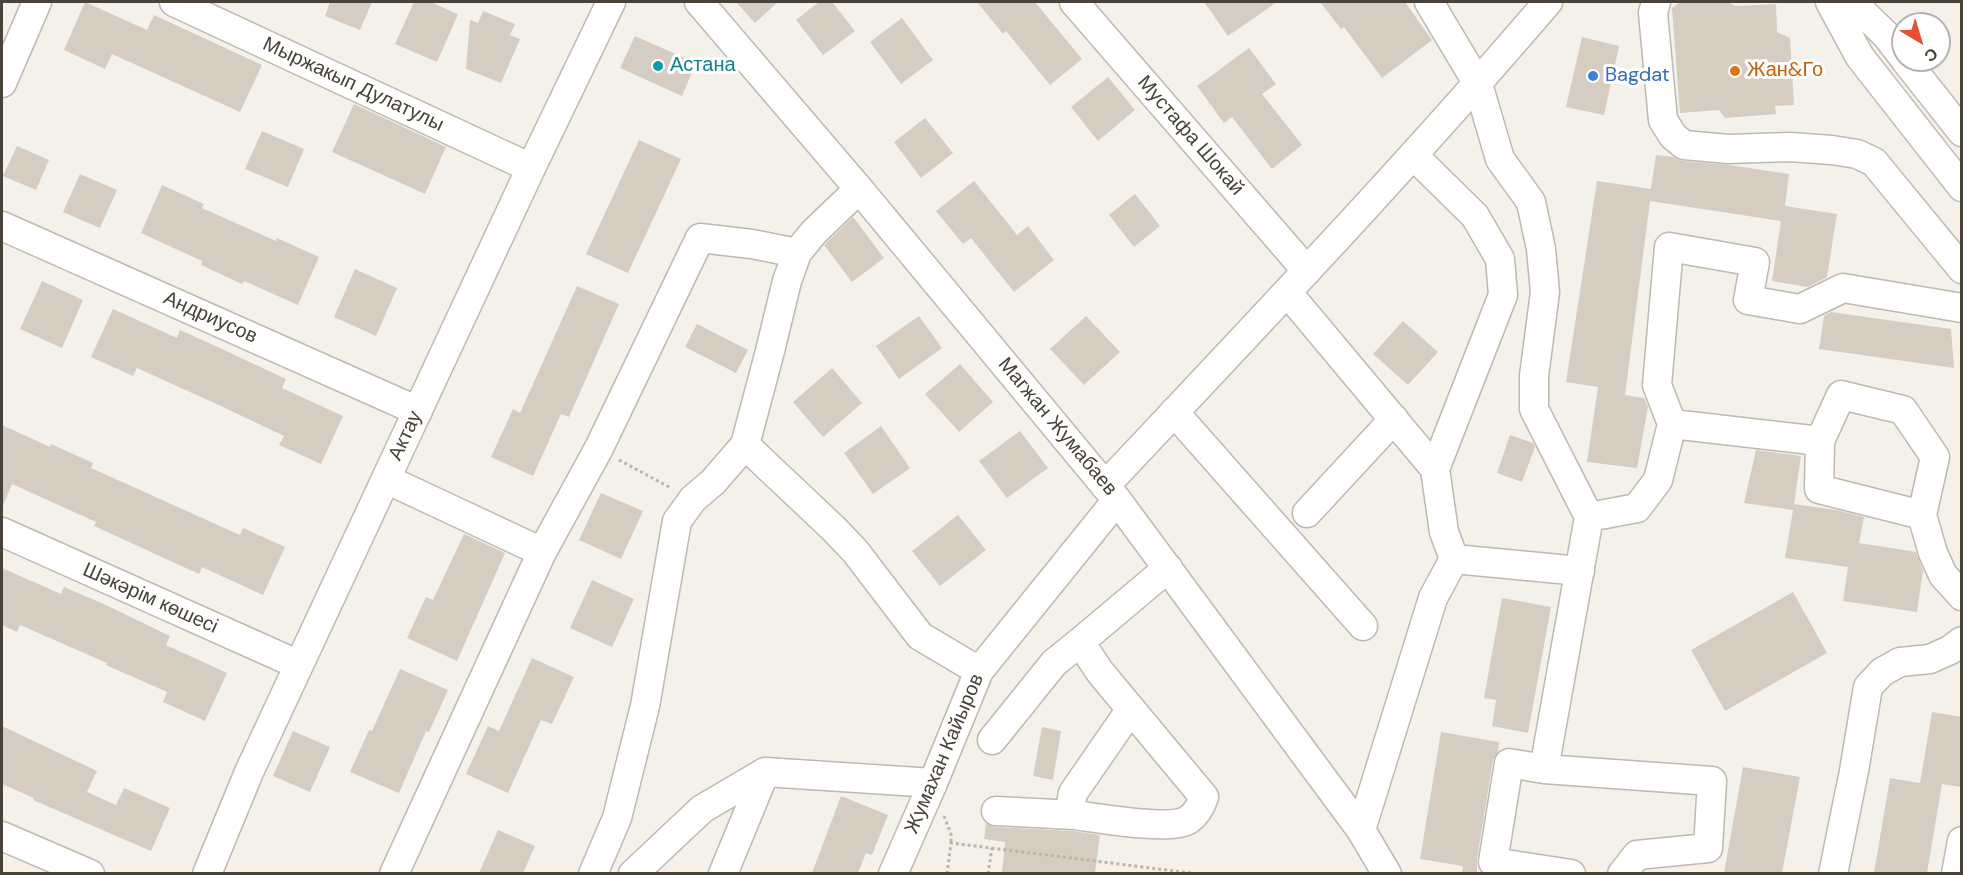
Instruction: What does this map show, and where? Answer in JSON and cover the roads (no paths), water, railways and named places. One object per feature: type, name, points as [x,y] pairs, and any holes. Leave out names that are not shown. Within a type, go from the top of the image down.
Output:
[{"type":"street","points":[[2,83],[37,2]]},
{"type":"street","name":"Мыржакып Дулатулы","points":[[174,2],[531,168]]},
{"type":"street","name":"Актау","points":[[207,873],[249,772],[611,2]]},
{"type":"street","name":"Магжан Жумабаев","points":[[699,2],[859,189],[1111,493],[1361,830],[1387,873]]},
{"type":"street","name":"Мустафа Шокай","points":[[1074,2],[1307,271]]},
{"type":"street","points":[[1429,2],[1478,84],[1500,159],[1531,202],[1542,249],[1545,292],[1534,376],[1534,409],[1589,517],[1544,769]]},
{"type":"street","name":"Жумахан Кайыров","points":[[893,873],[979,671],[1111,493],[1174,412],[1478,84],[1548,2]]},
{"type":"street","points":[[1656,2],[1653,13],[1663,120],[1673,136],[1684,145],[1728,149],[1790,147],[1857,154],[1874,162],[1962,269]]},
{"type":"street","points":[[1830,2],[1860,57],[1962,187]]},
{"type":"street","points":[[1852,2],[1891,41]]},
{"type":"street","points":[[1915,72],[1962,132]]},
{"type":"street","points":[[1361,830],[1433,598],[1454,559],[1444,532],[1435,469],[1503,295],[1500,259],[1475,216],[1413,155]]},
{"type":"street","points":[[593,873],[617,818],[645,706],[677,521],[693,499],[713,482],[745,446],[786,280],[797,253],[814,232],[859,189]]},
{"type":"street","name":"Андриусов","points":[[2,226],[418,411]]},
{"type":"street","points":[[394,873],[542,552],[599,448],[700,238],[752,244],[797,253]]},
{"type":"street","points":[[1589,517],[1637,508],[1658,480],[1672,423],[1657,386],[1669,247],[1755,262],[1748,300],[1800,309],[1843,288],[1962,308]]},
{"type":"street","points":[[1287,292],[1435,469]]},
{"type":"street","points":[[1922,515],[1819,489],[1820,441],[1841,395],[1903,410],[1935,457],[1922,515],[1933,553],[1943,575],[1962,596]]},
{"type":"street","points":[[1174,412],[1363,626]]},
{"type":"street","points":[[1308,513],[1394,419]]},
{"type":"street","points":[[1672,423],[1820,441]]},
{"type":"street","points":[[745,446],[855,551],[920,636],[979,671]]},
{"type":"street","points":[[386,479],[542,552]]},
{"type":"street","name":"Шәкәрім көшесі","points":[[2,532],[299,665]]},
{"type":"street","points":[[1454,559],[1580,571]]},
{"type":"street","points":[[992,740],[1054,663],[1168,568]]},
{"type":"street","points":[[1833,873],[1868,687],[1882,672],[1900,662],[1930,659],[1950,650],[1962,641]]},
{"type":"street","points":[[996,811],[1075,815],[1165,825],[1187,821],[1200,808],[1203,797],[1101,672],[1080,642]]},
{"type":"street","points":[[1075,815],[1071,804],[1072,793],[1131,709]]},
{"type":"street","points":[[1571,873],[1492,862],[1509,763],[1544,769],[1712,781],[1708,848],[1637,855],[1622,873]]},
{"type":"street","points":[[633,873],[702,809],[765,772],[933,783]]},
{"type":"street","points":[[723,873],[765,772]]},
{"type":"street","points":[[2,836],[90,873]]},
{"type":"street","points":[[1956,873],[1962,841]]},
{"type":"place","name":"Астана","points":[[658,66]]},
{"type":"place","name":"Жан&Го","points":[[1735,71]]},
{"type":"place","name":"Bagdat","points":[[1593,76]]}]
